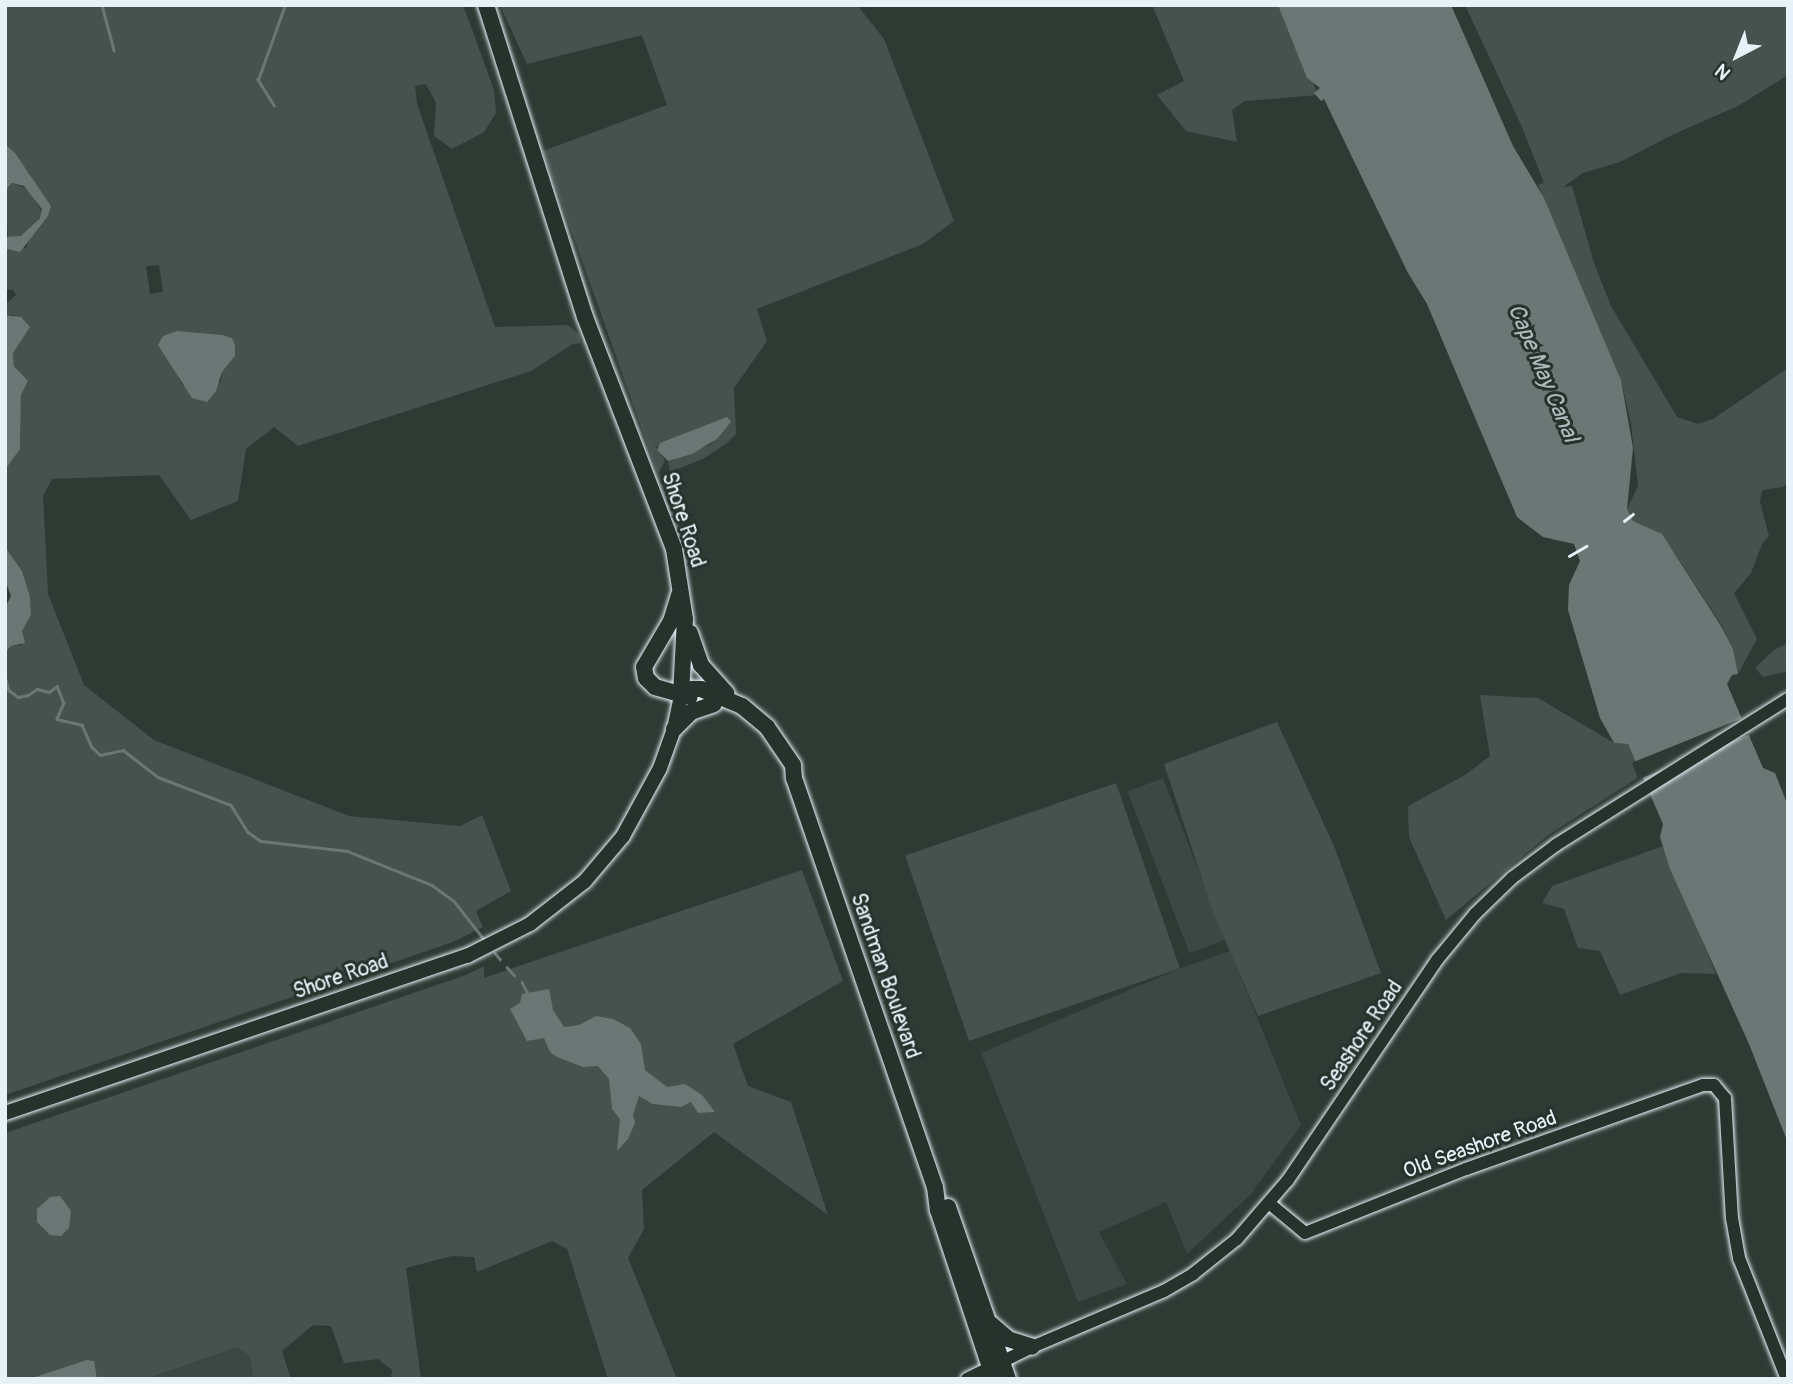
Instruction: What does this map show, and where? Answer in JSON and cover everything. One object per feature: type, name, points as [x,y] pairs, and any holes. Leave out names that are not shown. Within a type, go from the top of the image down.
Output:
[{"type":"highway","name":"Shore Road","points":[[486,5],[578,295],[670,537],[685,619],[681,695]]},
{"type":"highway","points":[[681,586],[671,621],[644,667],[646,678],[655,687],[681,695]]},
{"type":"highway","points":[[685,619],[706,673],[742,706]]},
{"type":"highway","name":"Sandman Boulevard","points":[[681,695],[689,689],[701,689],[742,706],[773,734],[793,765],[794,778],[935,1187],[938,1210],[995,1369],[1008,1379]]},
{"type":"highway","name":"Sandman Boulevard","points":[[681,695],[714,704],[755,729],[794,778]]},
{"type":"highway","points":[[674,729],[691,712],[714,704]]},
{"type":"highway","name":"Sandman Boulevard","points":[[935,1187],[948,1206],[989,1322],[995,1369]]},
{"type":"highway","points":[[989,1322],[1008,1339],[1032,1347]]},
{"type":"main road","name":"Shore Road","points":[[5,1113],[467,956],[510,936],[557,905],[605,859],[647,796],[674,729],[681,695]]},
{"type":"main road","name":"Seashore Road","points":[[967,1379],[995,1369],[1032,1347],[1164,1291],[1214,1258],[1270,1204],[1437,960],[1475,914],[1533,862],[1788,699]]},
{"type":"main road","name":"Old Seashore Road","points":[[1270,1204],[1305,1233],[1466,1169],[1703,1085],[1714,1085],[1725,1098],[1732,1218],[1739,1258],[1787,1379]]},
{"type":"shaded area","points":[[5,5],[463,5],[494,90],[496,113],[484,132],[452,149],[434,136],[436,103],[426,84],[415,86],[417,104],[495,327],[568,325],[579,334],[581,343],[573,344],[531,371],[298,446],[274,427],[246,449],[238,501],[191,520],[159,475],[52,479],[43,496],[48,594],[84,685],[154,740],[349,816],[460,826],[482,815],[511,891],[476,911],[483,927],[453,942],[5,1095],[5,652],[11,646],[21,645],[22,631],[31,615],[30,596],[22,571],[5,547],[5,470],[20,449],[21,395],[28,381],[14,366],[13,353],[17,343],[28,331],[14,315],[5,315],[5,305],[16,295],[13,290],[5,289],[5,247],[26,248],[31,235],[48,216],[30,174],[5,144]],"holes":[[[159,265],[163,292],[150,294],[146,266]],[[185,332],[222,335],[235,356],[222,372],[221,382],[183,386],[178,377]]]},
{"type":"shaded area","points":[[500,5],[857,5],[884,39],[954,221],[923,244],[757,309],[767,341],[734,388],[736,434],[703,459],[670,472],[668,461],[710,445],[731,422],[656,447],[665,460],[658,474],[543,151],[667,105],[642,35],[527,64]]},
{"type":"shaded area","points":[[1152,5],[1284,5],[1318,95],[1245,101],[1232,110],[1237,142],[1186,131],[1157,95],[1184,81]]},
{"type":"shaded area","points":[[1465,5],[1788,5],[1788,75],[1738,106],[1674,134],[1620,162],[1583,173],[1563,187],[1572,186],[1594,263],[1611,306],[1677,417],[1698,424],[1713,419],[1788,368],[1788,482],[1783,487],[1762,490],[1760,502],[1769,536],[1762,544],[1751,573],[1734,593],[1757,639],[1738,674],[1733,649],[1722,626],[1676,555],[1662,535],[1633,521],[1627,509],[1638,486],[1631,423],[1621,380],[1538,185],[1544,183],[1522,127]]},
{"type":"shaded area","points":[[12,183],[30,190],[43,214],[21,237],[8,238],[5,190]]},
{"type":"shaded area","points":[[1788,643],[1788,671],[1763,677],[1755,668],[1774,650]]},
{"type":"shaded area","points":[[1480,695],[1538,698],[1614,743],[1628,744],[1642,775],[1548,835],[1446,920],[1409,837],[1408,806],[1465,775],[1490,756]]},
{"type":"shaded area","points":[[1277,722],[1334,846],[1381,973],[1258,1016],[1214,915],[1164,764]]},
{"type":"shaded area","points":[[1163,778],[1225,940],[1190,953],[1128,792]]},
{"type":"shaded area","points":[[1116,783],[1180,968],[969,1041],[905,856]]},
{"type":"shaded area","points":[[1663,846],[1716,974],[1681,973],[1620,995],[1600,951],[1578,948],[1564,909],[1542,903],[1552,886]]},
{"type":"shaded area","points":[[802,870],[843,981],[733,1044],[748,1086],[791,1102],[828,1215],[714,1132],[642,1190],[644,1229],[628,1258],[677,1379],[608,1379],[567,1249],[552,1241],[477,1272],[474,1257],[452,1256],[406,1268],[421,1379],[391,1379],[392,1370],[378,1359],[344,1363],[331,1326],[313,1325],[282,1351],[291,1379],[253,1379],[250,1357],[238,1347],[146,1379],[5,1379],[5,1133],[466,975],[484,966],[484,978]]},
{"type":"shaded area","points":[[1230,951],[1301,1125],[1252,1193],[1187,1254],[1166,1202],[1099,1232],[1127,1284],[1078,1302],[981,1053],[1181,968]]},
{"type":"shaded area","points":[[238,1347],[250,1357],[253,1379],[146,1379]]},
{"type":"water","name":"Cape May Canal","points":[[1278,5],[1451,5],[1513,146],[1544,198],[1621,380],[1633,448],[1627,509],[1633,521],[1662,534],[1721,626],[1733,649],[1738,674],[1732,675],[1727,684],[1763,768],[1775,773],[1788,806],[1788,1143],[1749,1044],[1670,869],[1660,837],[1663,824],[1628,744],[1614,743],[1600,718],[1568,610],[1569,585],[1580,561],[1574,544],[1543,537],[1517,517],[1427,304],[1408,273],[1324,99],[1321,101],[1314,93],[1320,88],[1307,78]]},
{"type":"water","points":[[5,144],[15,153],[51,206],[48,216],[20,252],[7,249],[5,237],[21,236],[40,218],[42,209],[24,186],[12,183],[5,190]]},
{"type":"water","points":[[5,315],[21,317],[30,327],[13,353],[14,366],[28,381],[21,395],[20,449],[5,470]]},
{"type":"water","points":[[177,331],[222,335],[232,338],[235,345],[235,356],[222,372],[216,391],[207,402],[192,398],[158,345],[163,336]]},
{"type":"water","points":[[727,417],[731,422],[717,439],[692,454],[668,461],[657,450],[660,443]]},
{"type":"water","points":[[5,547],[22,571],[30,596],[31,615],[22,631],[25,643],[11,646],[5,652],[5,608],[11,596],[5,580]]},
{"type":"water","points":[[549,989],[553,1010],[564,1027],[579,1025],[596,1016],[613,1019],[630,1028],[641,1044],[645,1070],[667,1087],[685,1084],[702,1095],[715,1112],[698,1113],[691,1102],[681,1107],[653,1104],[639,1096],[633,1115],[635,1123],[628,1139],[617,1151],[620,1119],[612,1109],[609,1079],[598,1066],[583,1067],[557,1057],[550,1052],[544,1038],[527,1041],[510,1009],[520,1003],[522,994]]},
{"type":"water","points":[[60,1196],[71,1211],[69,1228],[61,1236],[50,1235],[37,1222],[37,1209],[50,1197]]},
{"type":"water","points":[[87,1360],[94,1361],[97,1379],[29,1379]]},
{"type":"pier","points":[[1745,717],[1752,734],[1639,779],[1632,763]]},
{"type":"waterway","points":[[102,5],[114,50]]},
{"type":"waterway","points":[[274,106],[258,80],[285,5]]},
{"type":"waterway","points":[[5,677],[9,690],[18,697],[37,689],[49,692],[57,686],[64,703],[57,719],[82,725],[92,747],[100,755],[123,750],[158,777],[231,805],[248,832],[261,841],[347,851],[432,885],[454,901],[483,938]]},
{"type":"waterway","points":[[495,953],[500,959]]},
{"type":"waterway","points":[[507,967],[514,975]]},
{"type":"waterway","points":[[522,982],[528,994]]},
{"type":"railway","points":[[1624,521],[1633,514]]},
{"type":"railway","points":[[1569,556],[1586,546]]}]
